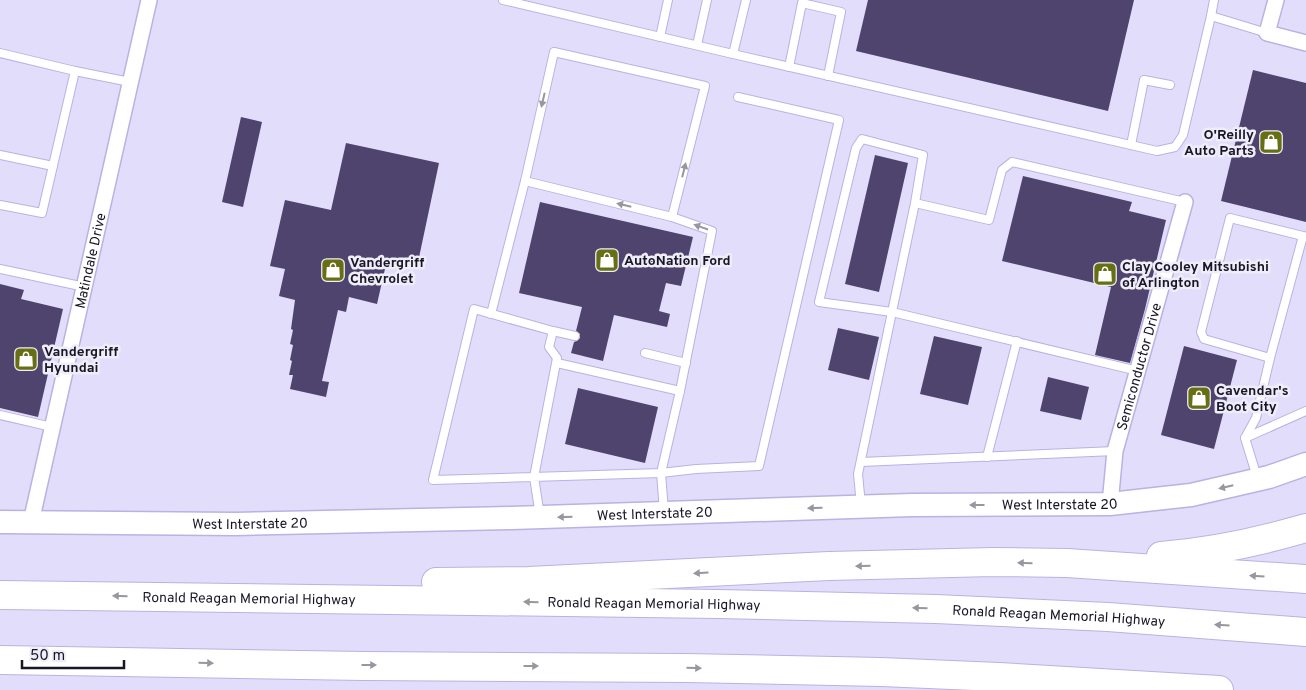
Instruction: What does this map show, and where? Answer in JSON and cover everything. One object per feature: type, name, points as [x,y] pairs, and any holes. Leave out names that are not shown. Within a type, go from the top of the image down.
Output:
[{"type":"highway","points":[[1067,563],[1201,552],[1259,541],[1306,528]]},
{"type":"highway","points":[[291,598],[324,580],[520,581],[829,566],[993,562],[1067,563],[1306,579]]},
{"type":"highway","name":"Ronald Reagan Memorial Highway","points":[[0,595],[718,604],[936,609],[1108,617],[1306,632]]},
{"type":"highway","points":[[0,660],[364,666],[551,666],[881,672],[999,676],[1219,690]]},
{"type":"main road","name":"West Interstate 20","points":[[0,522],[236,524],[540,518],[861,507],[1110,504],[1192,495],[1258,479],[1306,464]]},
{"type":"street","name":"Matindale Drive","points":[[31,522],[149,0]]},
{"type":"street","points":[[1276,0],[1267,32],[1306,43]]},
{"type":"street","name":"Semiconductor Drive","points":[[1110,504],[1115,451],[1186,202]]},
{"type":"lane","points":[[503,0],[1157,151],[1174,147],[1184,135],[1214,0]]},
{"type":"lane","points":[[660,37],[668,0]]},
{"type":"lane","points":[[697,45],[707,0]]},
{"type":"lane","points":[[733,54],[746,0]]},
{"type":"lane","points":[[789,67],[802,3],[841,12],[828,76]]},
{"type":"lane","points":[[1211,16],[1267,32]]},
{"type":"lane","points":[[491,314],[525,181],[554,52],[705,86],[672,217]]},
{"type":"lane","points":[[0,54],[130,82]]},
{"type":"lane","points":[[0,205],[42,213],[75,71]]},
{"type":"lane","points":[[1130,145],[1144,80],[1170,85]]},
{"type":"lane","points":[[575,336],[474,309],[433,480],[661,473],[759,466],[839,120],[738,97]]},
{"type":"lane","points":[[861,507],[858,474],[861,462],[892,312],[915,203],[924,155],[862,139],[856,148],[820,302],[892,312],[1138,370]]},
{"type":"lane","points":[[0,155],[53,166]]},
{"type":"lane","points":[[915,203],[989,220],[1002,170],[1012,162],[1186,202]]},
{"type":"lane","points":[[525,181],[672,217],[712,231],[686,363],[661,473],[664,513]]},
{"type":"lane","points":[[1258,479],[1245,438],[1256,418],[1270,358],[1304,236],[1230,218],[1201,332],[1204,339],[1270,358]]},
{"type":"lane","points":[[0,270],[85,287]]},
{"type":"lane","points":[[540,518],[534,477],[558,358],[549,346],[553,331]]},
{"type":"lane","points":[[987,457],[1017,341]]},
{"type":"lane","points":[[645,353],[686,363]]},
{"type":"lane","points":[[557,363],[680,391]]},
{"type":"lane","points":[[1245,438],[1306,411]]},
{"type":"lane","points":[[0,415],[52,427]]},
{"type":"lane","points":[[861,462],[1115,451]]},
{"type":"building","points":[[868,0],[1134,0],[1108,111],[856,51]]},
{"type":"building","name":"O'Reilly Auto Parts","points":[[1253,70],[1306,83],[1306,222],[1221,201]]},
{"type":"building","points":[[241,117],[262,122],[243,207],[222,202]]},
{"type":"building","name":"Vandergriff Chevrolet","points":[[346,143],[439,163],[417,267],[387,260],[377,304],[349,297],[346,312],[338,310],[322,381],[329,382],[326,397],[290,389],[293,375],[289,375],[293,345],[290,344],[295,300],[279,296],[285,269],[270,266],[285,200],[331,210]]},
{"type":"building","points":[[875,155],[908,163],[879,292],[845,284]]},
{"type":"building","name":"Clay Cooley Mitsubishi of Arlington","points":[[1023,176],[1132,202],[1129,211],[1166,220],[1130,363],[1095,355],[1111,287],[1002,261]]},
{"type":"building","name":"AutoNation Ford","points":[[540,202],[693,237],[681,286],[666,283],[659,311],[670,314],[667,327],[614,315],[603,361],[571,353],[574,342],[580,338],[580,334],[576,331],[582,307],[519,293]]},
{"type":"building","name":"Vandergriff Hyundai","points":[[0,284],[24,290],[21,299],[63,309],[38,417],[0,408]]},
{"type":"building","points":[[838,328],[879,337],[869,380],[828,370]]},
{"type":"building","points":[[934,336],[982,347],[968,405],[920,394]]},
{"type":"building","name":"Cavendar's Boot City","points":[[1184,346],[1237,360],[1214,449],[1161,435]]},
{"type":"building","points":[[1048,377],[1089,387],[1081,420],[1040,411]]},
{"type":"building","points":[[578,388],[658,407],[645,463],[565,444]]},
{"type":"place","name":"O'Reilly Auto Parts","points":[[1271,142]]},
{"type":"place","name":"AutoNation Ford","points":[[607,260]]},
{"type":"place","name":"Vandergriff Chevrolet","points":[[333,270]]},
{"type":"place","name":"Clay Cooley Mitsubishi of Arlington","points":[[1105,274]]},
{"type":"place","name":"Vandergriff Hyundai","points":[[26,359]]},
{"type":"place","name":"Cavendar's Boot City","points":[[1199,398]]}]
